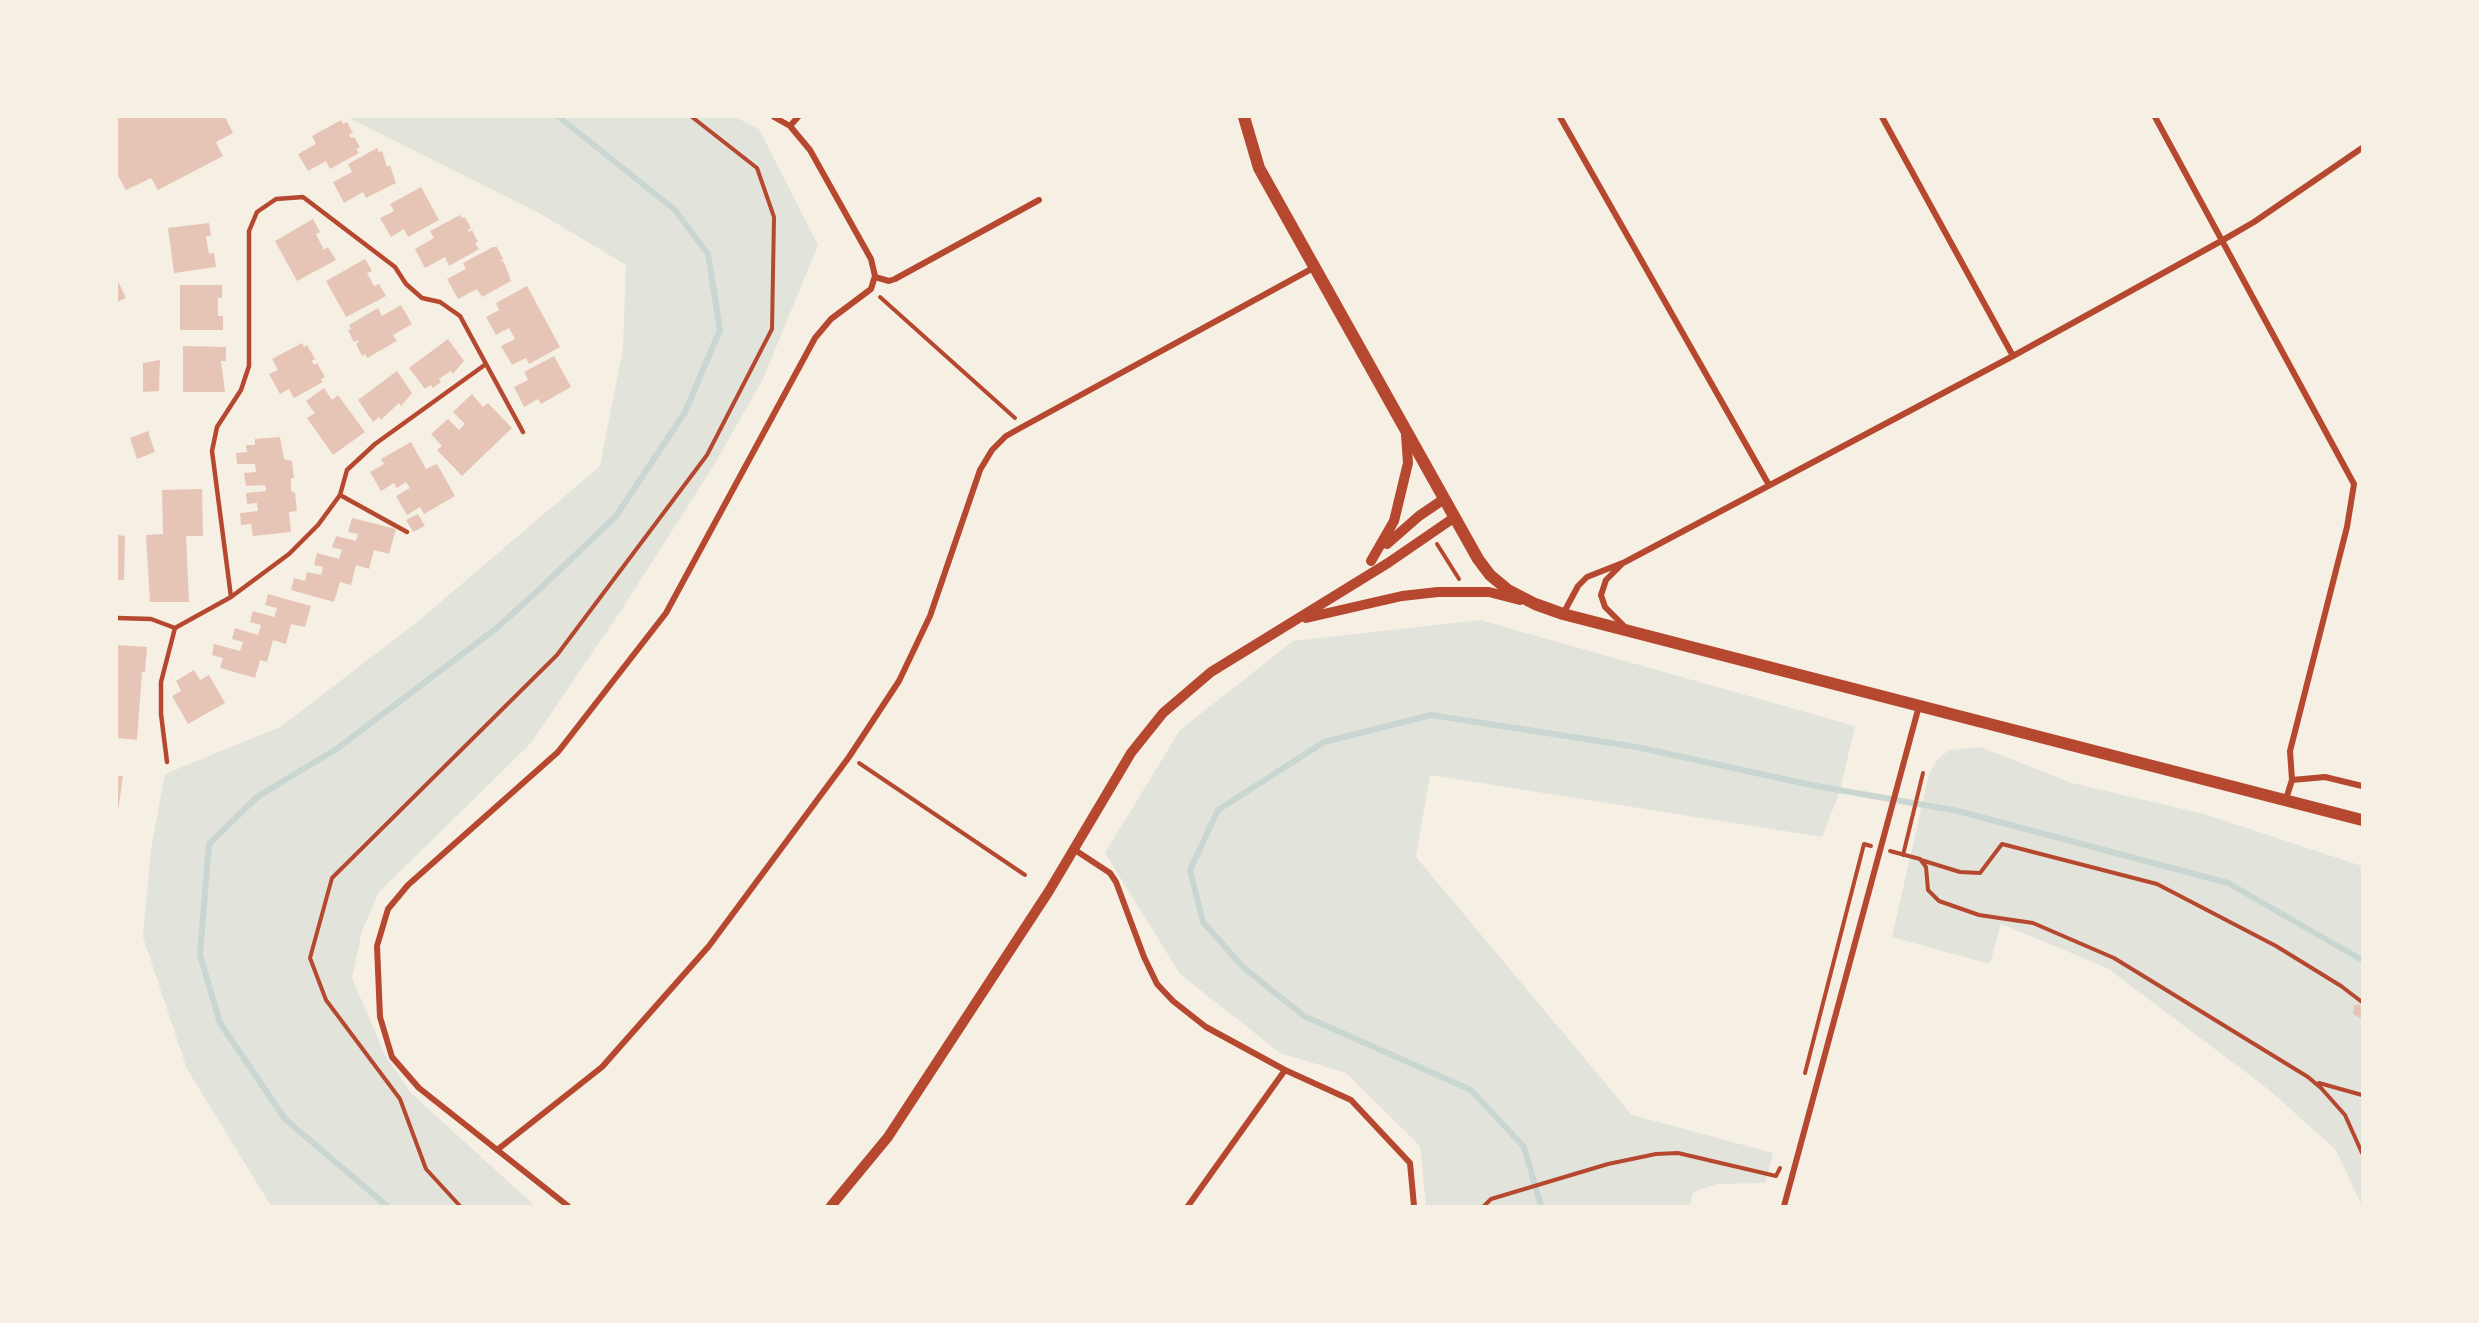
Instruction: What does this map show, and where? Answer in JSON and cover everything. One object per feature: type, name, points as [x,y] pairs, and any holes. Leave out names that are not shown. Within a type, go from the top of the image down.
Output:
[{"type":"main road","points":[[1244,117],[1259,168],[1444,499],[1490,575],[1508,590],[1535,604],[1563,614],[2362,820]]},
{"type":"street","points":[[568,1206],[419,1088],[392,1057],[380,1017],[377,946],[388,909],[408,885],[558,752],[666,613],[814,338],[831,319],[870,288],[875,278],[871,259],[810,150],[790,126],[774,117]]},
{"type":"street","points":[[790,126],[798,117]]},
{"type":"street","points":[[1560,117],[1769,485]]},
{"type":"street","points":[[1882,117],[2013,356]]},
{"type":"street","points":[[2156,117],[2354,484],[2347,526],[2290,751],[2292,780],[2286,799]]},
{"type":"street","points":[[1563,614],[1578,585],[1587,577],[1625,562],[2013,356],[2223,240],[2254,222],[2362,147]]},
{"type":"street","points":[[875,278],[889,281],[895,279],[1039,200]]},
{"type":"street","points":[[497,1150],[602,1067],[709,946],[849,757],[899,681],[930,616],[980,470],[992,450],[1006,436],[1315,267]]},
{"type":"street","points":[[1371,561],[1394,520],[1405,481],[1408,449],[1404,426]]},
{"type":"street","points":[[2354,484],[2362,482]]},
{"type":"street","points":[[1341,591],[1395,536],[1444,499]]},
{"type":"street","points":[[831,1206],[888,1137],[1075,849],[1131,753],[1163,713],[1210,672],[1455,517]]},
{"type":"street","points":[[1625,562],[1606,580],[1601,595],[1605,607],[1628,630]]},
{"type":"street","points":[[1291,622],[1402,596],[1438,592],[1489,592],[1535,604]]},
{"type":"street","points":[[1784,1206],[1919,705]]},
{"type":"street","points":[[2292,780],[2325,777],[2362,786]]},
{"type":"street","points":[[1075,849],[1110,873],[1116,882],[1144,957],[1157,984],[1173,1001],[1206,1028],[1285,1070],[1351,1100],[1410,1163],[1414,1206]]},
{"type":"street","points":[[1188,1206],[1285,1070]]},
{"type":"lane","points":[[231,597],[212,451],[217,427],[242,390],[249,366],[249,231],[257,212],[276,200],[303,197],[395,267],[406,284],[422,298],[440,302],[460,316],[523,432]]},
{"type":"lane","points":[[167,762],[161,714],[161,682],[176,628],[231,597],[289,554],[318,525],[340,495],[347,470],[368,450],[486,364]]},
{"type":"lane","points":[[340,495],[407,532]]},
{"type":"lane","points":[[117,618],[151,619],[176,628]]},
{"type":"path","points":[[460,1206],[426,1169],[400,1099],[326,1000],[310,958],[332,878],[557,655],[707,455],[772,329],[774,217],[757,168],[692,117]]},
{"type":"path","points":[[870,288],[1024,426]]},
{"type":"path","points":[[1435,540],[1461,582]]},
{"type":"path","points":[[849,757],[1025,875]]},
{"type":"path","points":[[1903,855],[1923,773]]},
{"type":"path","points":[[1802,1083],[1864,844],[1960,872],[1980,873],[2002,844],[2157,884],[2276,946],[2341,986],[2362,1002]]},
{"type":"path","points":[[1920,860],[1926,867],[1928,890],[1939,901],[1979,915],[2033,923],[2114,958],[2315,1083],[2345,1115],[2362,1153]]},
{"type":"path","points":[[2315,1083],[2362,1095]]},
{"type":"path","points":[[1484,1206],[1491,1199],[1608,1164],[1656,1154],[1678,1153],[1776,1176],[1782,1163]]},
{"type":"shaded area","points":[[347,117],[735,117],[759,129],[818,245],[763,379],[714,465],[622,609],[531,743],[379,892],[362,931],[352,978],[385,1055],[411,1093],[535,1206],[271,1206],[187,1069],[143,937],[151,849],[165,774],[280,727],[416,623],[600,466],[623,348],[626,265],[539,213]]},
{"type":"shaded area","points":[[1480,620],[1855,726],[1840,791],[1822,837],[1430,775],[1416,857],[1632,1115],[1773,1153],[1765,1183],[1717,1184],[1693,1192],[1690,1206],[1426,1206],[1420,1146],[1346,1073],[1280,1053],[1180,974],[1105,853],[1180,730],[1293,641]]},
{"type":"shaded area","points":[[1980,747],[2072,783],[2204,814],[2362,866],[2362,1206],[2336,1150],[2268,1089],[2107,968],[2001,924],[1990,964],[1892,937],[1929,774],[1937,760],[1949,750]]},
{"type":"building","points":[[117,117],[225,117],[233,133],[216,142],[223,156],[158,190],[151,178],[126,190],[117,174]]},
{"type":"building","points":[[341,120],[343,124],[347,122],[353,133],[349,134],[351,138],[354,137],[360,147],[356,149],[359,153],[330,169],[326,161],[308,171],[298,154],[316,144],[312,136]]},
{"type":"building","points":[[377,148],[379,152],[382,151],[387,167],[390,165],[396,183],[366,198],[363,192],[344,203],[333,182],[352,172],[348,164]]},
{"type":"building","points":[[421,187],[439,220],[408,237],[404,229],[391,237],[380,218],[394,211],[390,204]]},
{"type":"building","points":[[460,215],[462,218],[465,217],[471,228],[468,230],[469,232],[472,230],[479,249],[449,266],[445,257],[425,268],[415,249],[434,238],[430,231]]},
{"type":"building","points":[[313,219],[320,232],[316,234],[324,250],[328,247],[336,260],[297,281],[275,241]]},
{"type":"building","points":[[209,223],[211,236],[206,236],[209,254],[214,253],[216,267],[174,273],[168,228]]},
{"type":"building","points":[[497,247],[503,259],[500,261],[504,262],[511,281],[482,297],[477,289],[458,299],[447,279],[466,269],[463,263]]},
{"type":"building","points":[[365,259],[372,271],[367,273],[374,286],[379,284],[386,296],[346,317],[326,281]]},
{"type":"building","points":[[117,279],[126,298],[117,302]]},
{"type":"building","points":[[180,285],[222,285],[222,298],[218,298],[218,316],[223,316],[223,330],[180,330]]},
{"type":"building","points":[[527,286],[560,347],[529,364],[526,358],[512,365],[501,346],[515,339],[509,328],[496,335],[486,317],[499,310],[496,303]]},
{"type":"building","points":[[401,305],[412,324],[393,335],[397,341],[367,358],[365,354],[362,356],[356,344],[359,342],[357,340],[354,342],[348,330],[351,329],[349,325],[378,308],[382,316]]},
{"type":"building","points":[[448,339],[464,361],[453,374],[451,371],[439,379],[441,382],[433,388],[431,385],[425,389],[409,368]]},
{"type":"building","points":[[302,343],[304,347],[307,345],[315,359],[312,361],[314,365],[317,363],[325,377],[321,379],[323,382],[294,398],[289,389],[280,394],[269,374],[278,370],[272,359]]},
{"type":"building","points":[[183,346],[226,347],[226,361],[221,361],[225,392],[183,392]]},
{"type":"building","points":[[554,356],[571,387],[541,404],[538,399],[524,407],[514,387],[528,380],[524,372]]},
{"type":"building","points":[[160,360],[159,391],[143,392],[143,363]]},
{"type":"building","points":[[397,371],[412,393],[401,406],[399,403],[381,420],[379,417],[373,422],[358,400]]},
{"type":"building","points":[[324,388],[332,400],[338,395],[365,432],[333,455],[307,418],[315,413],[306,401]]},
{"type":"building","points":[[472,394],[483,407],[488,403],[512,428],[462,476],[437,450],[442,446],[431,434],[448,419],[459,430],[465,424],[453,412]]},
{"type":"building","points":[[148,431],[155,452],[137,459],[130,438]]},
{"type":"building","points":[[280,437],[284,459],[292,461],[294,478],[291,478],[291,491],[295,493],[297,511],[289,512],[291,532],[253,536],[251,524],[241,525],[240,513],[258,511],[257,503],[247,504],[246,493],[266,491],[265,485],[246,486],[244,473],[256,472],[255,464],[237,464],[236,453],[247,452],[246,445],[255,445],[255,439]]},
{"type":"building","points":[[411,442],[426,469],[437,464],[455,496],[424,514],[420,507],[407,515],[396,496],[410,488],[406,482],[397,488],[394,483],[381,491],[370,472],[384,464],[381,459]]},
{"type":"building","points":[[202,489],[203,536],[186,536],[189,602],[150,602],[146,535],[163,534],[162,490]]},
{"type":"building","points":[[418,514],[425,526],[413,532],[406,520]]},
{"type":"building","points":[[352,518],[396,529],[389,554],[374,550],[369,569],[356,565],[351,585],[340,582],[334,602],[291,590],[294,578],[305,581],[307,572],[321,575],[323,567],[314,565],[317,553],[339,559],[342,550],[332,547],[336,536],[356,541],[358,534],[348,532]]},
{"type":"building","points":[[117,535],[125,536],[124,580],[117,580]]},
{"type":"building","points":[[268,594],[311,606],[305,627],[291,624],[286,644],[273,640],[267,662],[260,660],[255,678],[220,668],[223,658],[212,655],[214,644],[240,651],[243,642],[232,639],[235,628],[258,635],[261,625],[250,622],[253,611],[274,617],[277,608],[265,605]]},
{"type":"building","points":[[117,645],[147,647],[145,672],[142,672],[137,740],[117,738]]},
{"type":"building","points":[[194,670],[200,680],[209,675],[225,703],[188,724],[172,696],[181,691],[176,681]]},
{"type":"building","points":[[117,776],[123,776],[118,811],[117,811]]},
{"type":"building","points":[[2360,1004],[2362,1017],[2360,1018],[2353,1014],[2354,1005]]},
{"type":"waterway","points":[[387,1206],[285,1119],[220,1023],[200,955],[209,844],[257,797],[338,748],[498,627],[616,516],[685,412],[720,330],[708,254],[675,210],[559,117]]},
{"type":"waterway","points":[[1541,1206],[1524,1147],[1471,1090],[1304,1016],[1244,968],[1203,922],[1190,870],[1218,810],[1324,742],[1431,715],[1637,747],[1811,785],[1958,811],[2228,883],[2362,960]]}]
